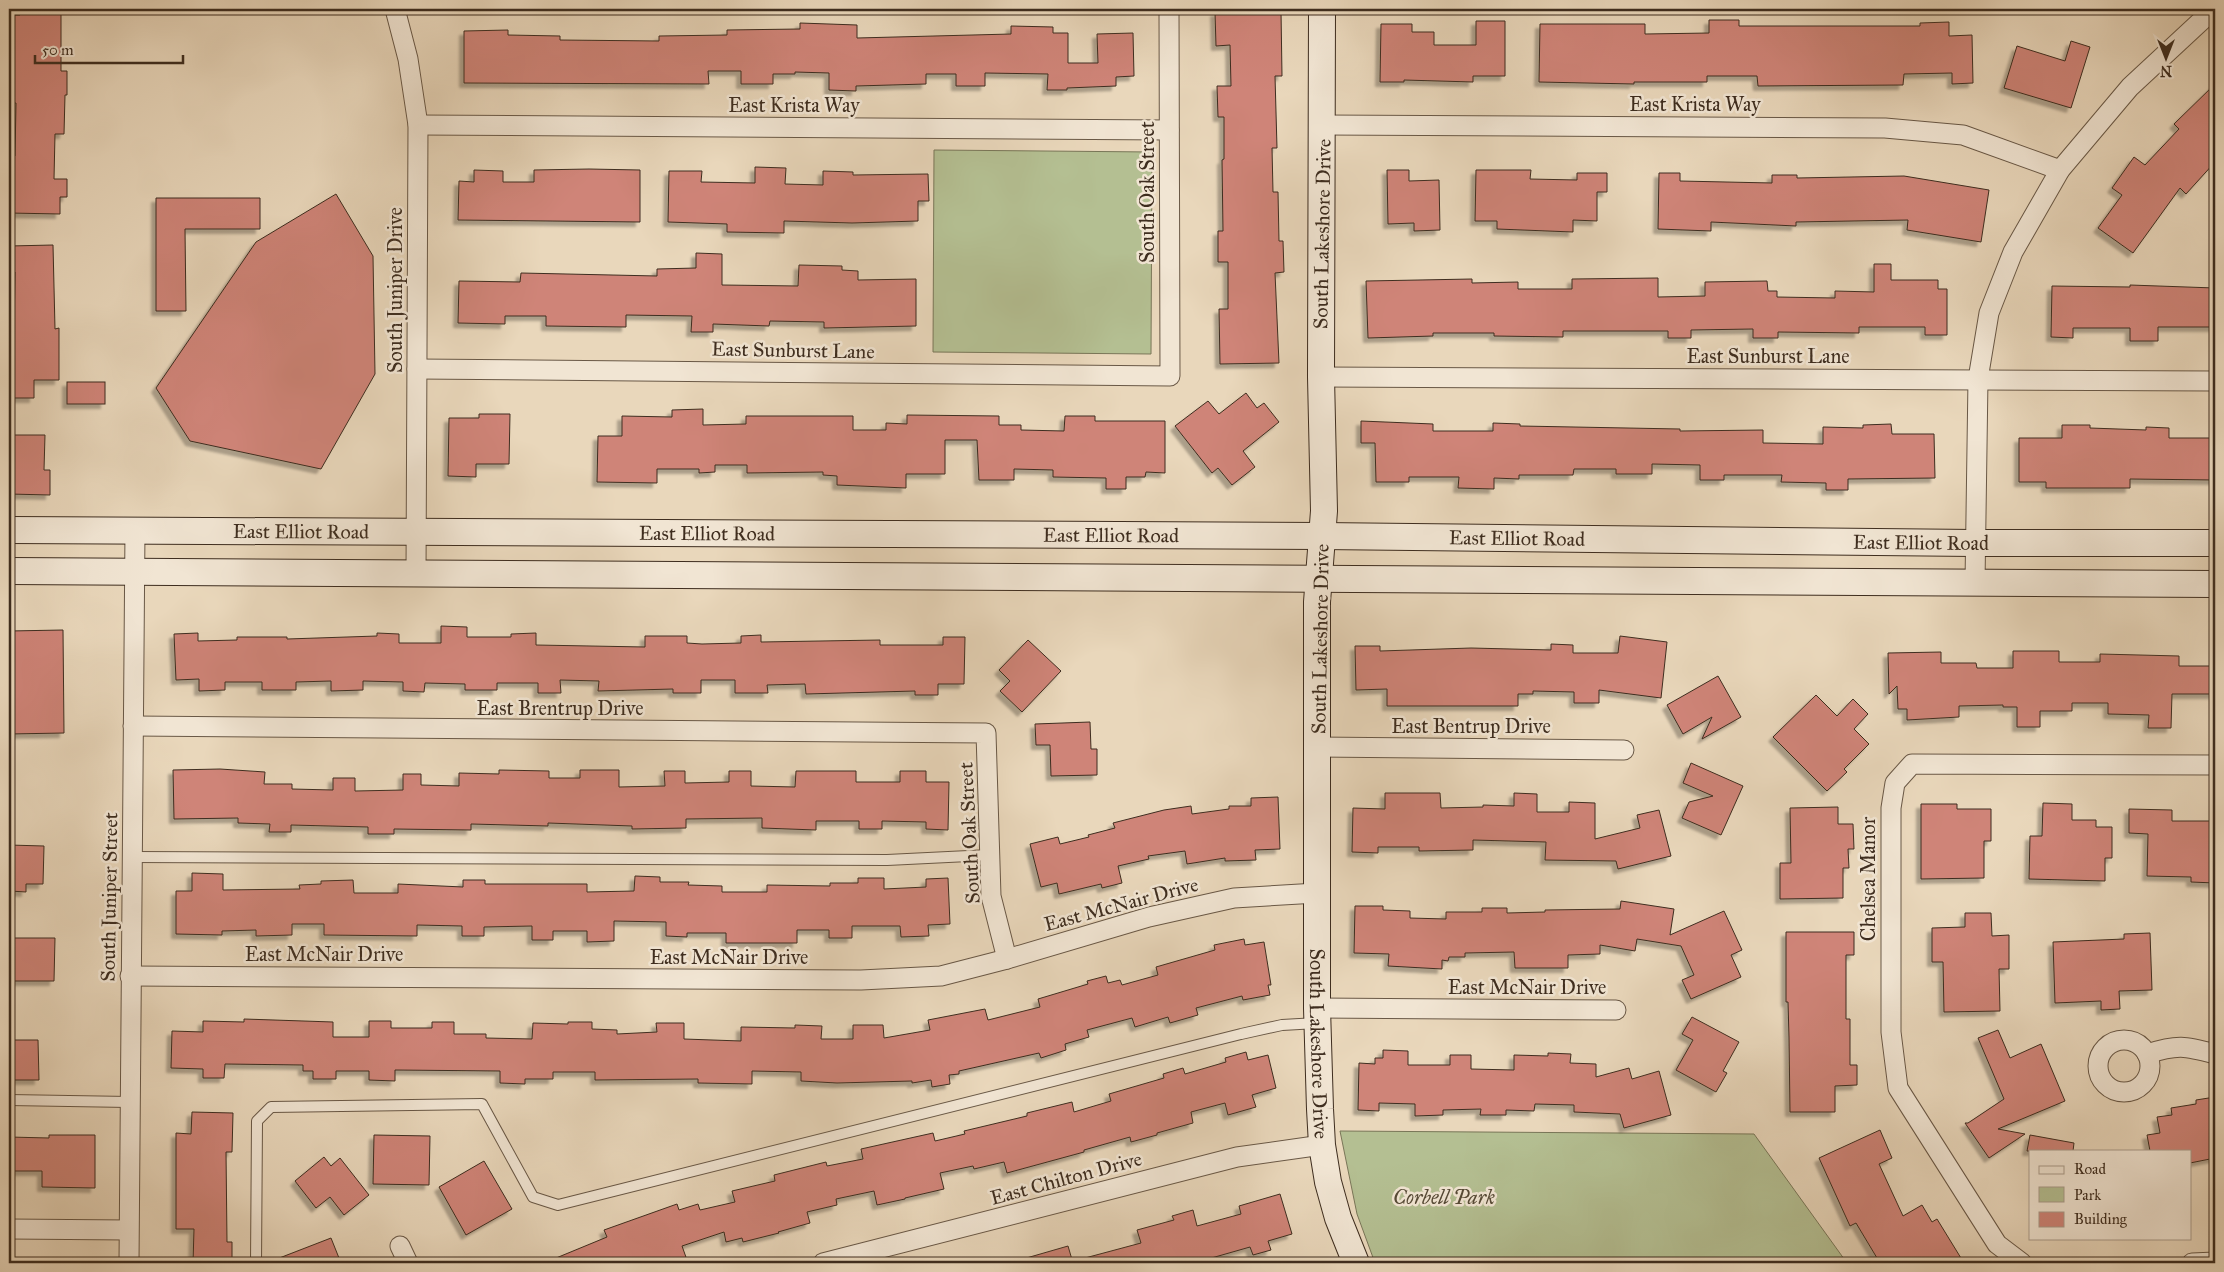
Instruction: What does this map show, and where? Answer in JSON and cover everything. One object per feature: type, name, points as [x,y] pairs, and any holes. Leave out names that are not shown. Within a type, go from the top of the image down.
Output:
[{"type":"main road","name":"South Lakeshore Drive","points":[[1322,9],[1323,125],[1320,377],[1324,511],[1317,602],[1318,1015],[1322,1145],[1338,1218],[1356,1263]]},
{"type":"main road","name":"East Elliot Road","points":[[9,530],[1322,536],[1974,543],[2215,543]]},
{"type":"main road","name":"East Elliot Road","points":[[9,571],[2215,584]]},
{"type":"street","name":"South Juniper Drive","points":[[395,9],[408,59],[418,125],[416,574]]},
{"type":"street","name":"South Oak Street","points":[[1169,9],[1170,376]]},
{"type":"street","points":[[1974,583],[1978,379],[1989,313],[2013,252],[2060,170],[2130,87],[2214,9]]},
{"type":"street","name":"East Krista Way","points":[[418,125],[1169,130]]},
{"type":"street","name":"East Krista Way","points":[[1323,125],[1885,128],[1963,135],[2060,170]]},
{"type":"street","name":"East Sunburst Lane","points":[[417,369],[1170,376]]},
{"type":"street","name":"East Sunburst Lane","points":[[1320,377],[2215,381]]},
{"type":"street","name":"South Juniper Street","points":[[129,1263],[135,530]]},
{"type":"street","name":"East Brentrup Drive","points":[[133,726],[986,733]]},
{"type":"street","name":"South Oak Street","points":[[986,733],[991,896],[1007,959]]},
{"type":"street","name":"East Bentrup Drive","points":[[1317,748],[1624,750]]},
{"type":"street","name":"Chelsea Manor","points":[[2022,1263],[1997,1244],[1898,1088],[1891,1032],[1891,808],[1896,783],[1912,764],[2215,765]]},
{"type":"street","name":"East McNair Drive","points":[[130,976],[861,980],[941,976],[1007,959],[1149,917],[1225,900],[1317,893]]},
{"type":"street","name":"East McNair Drive","points":[[1318,1015],[1616,1010]]},
{"type":"street","points":[[2148,1054],[2184,1046],[2215,1054]]},
{"type":"street","name":"East Chilton Drive","points":[[823,1263],[1236,1157],[1322,1145]]},
{"type":"street","points":[[9,1229],[128,1230]]},
{"type":"street","points":[[2192,1263],[2215,1262]]},
{"type":"lane","points":[[132,857],[887,860],[990,855]]},
{"type":"lane","points":[[256,1263],[257,1121],[271,1107],[482,1104],[533,1197],[558,1205],[1318,1015]]},
{"type":"lane","points":[[9,1100],[129,1102]]},
{"type":"green space","points":[[934,150],[1152,152],[1151,354],[933,352]]},
{"type":"green space","name":"Corbell Park","points":[[1340,1131],[1754,1134],[1847,1263],[1375,1263],[1357,1214]]},
{"type":"building","points":[[21,9],[61,9],[61,71],[67,71],[67,95],[65,95],[64,134],[55,134],[54,179],[67,179],[67,197],[60,197],[60,214],[9,213],[9,186],[12,186],[12,156],[15,156],[16,103],[9,103],[9,15],[20,15]]},
{"type":"building","points":[[1281,11],[1282,76],[1275,76],[1277,148],[1272,148],[1273,192],[1278,192],[1279,241],[1283,241],[1284,272],[1275,273],[1279,363],[1220,364],[1219,309],[1228,309],[1228,262],[1218,262],[1218,231],[1223,231],[1222,160],[1224,159],[1224,117],[1218,117],[1217,86],[1231,86],[1230,45],[1216,46],[1215,12]]},
{"type":"building","points":[[1709,20],[1739,20],[1739,26],[1920,26],[1920,23],[1949,22],[1949,36],[1972,35],[1973,83],[1952,84],[1952,73],[1904,74],[1903,85],[1758,86],[1757,76],[1707,76],[1707,82],[1634,82],[1634,84],[1539,82],[1540,24],[1645,24],[1645,34],[1709,33]]},
{"type":"building","points":[[1476,21],[1505,21],[1505,76],[1473,76],[1473,82],[1404,80],[1404,82],[1380,82],[1381,24],[1412,24],[1412,32],[1434,32],[1434,45],[1476,45]]},
{"type":"building","points":[[800,23],[857,25],[857,38],[1011,34],[1011,26],[1053,27],[1053,33],[1068,33],[1068,63],[1098,63],[1097,34],[1133,33],[1134,76],[1116,77],[1116,86],[1067,88],[1067,90],[1047,90],[1048,74],[985,73],[985,86],[956,86],[956,74],[926,74],[926,84],[856,86],[856,91],[829,90],[829,73],[795,72],[795,74],[773,74],[773,84],[741,84],[741,71],[708,71],[709,84],[464,83],[464,31],[508,30],[508,35],[560,36],[560,40],[659,41],[659,36],[727,35],[727,30],[800,29]]},
{"type":"building","points":[[2071,41],[2090,47],[2071,108],[2004,88],[2017,46],[2065,61]]},
{"type":"building","points":[[2215,84],[2215,162],[2186,194],[2180,188],[2133,253],[2098,228],[2122,195],[2112,188],[2134,157],[2145,165],[2179,129],[2174,124]]},
{"type":"building","points":[[755,167],[786,168],[785,184],[823,185],[823,171],[853,172],[853,175],[928,174],[929,201],[918,201],[918,221],[852,223],[784,221],[784,233],[727,232],[727,224],[668,222],[669,171],[702,171],[701,182],[755,183]]},
{"type":"building","points":[[474,170],[503,171],[503,182],[534,182],[534,170],[640,170],[640,222],[458,220],[459,181],[474,182]]},
{"type":"building","points":[[1387,170],[1409,170],[1409,181],[1439,180],[1440,230],[1414,231],[1414,223],[1388,224]]},
{"type":"building","points":[[1476,170],[1531,170],[1530,179],[1577,180],[1577,173],[1607,173],[1607,192],[1597,192],[1597,221],[1573,220],[1573,232],[1497,229],[1497,221],[1475,221]]},
{"type":"building","points":[[1659,173],[1680,173],[1680,181],[1772,183],[1772,175],[1797,175],[1797,178],[1904,176],[1989,190],[1981,242],[1907,230],[1908,220],[1796,222],[1796,226],[1711,222],[1711,231],[1658,229]]},
{"type":"building","points":[[336,194],[373,256],[375,374],[321,469],[190,441],[156,388],[256,242]]},
{"type":"building","points":[[156,198],[260,198],[260,229],[185,229],[186,311],[156,311]]},
{"type":"building","points":[[53,245],[55,329],[59,328],[59,380],[34,380],[34,398],[9,398],[9,329],[14,329],[15,272],[9,271],[9,246]]},
{"type":"building","points":[[696,253],[722,254],[722,285],[798,286],[799,265],[842,266],[842,270],[858,271],[858,280],[916,279],[916,326],[824,328],[824,322],[770,321],[769,326],[713,324],[713,332],[691,332],[692,316],[626,315],[626,327],[546,326],[546,316],[505,316],[505,324],[458,323],[459,281],[520,282],[521,273],[657,276],[657,269],[696,268]]},
{"type":"building","points":[[1874,264],[1891,264],[1891,280],[1938,280],[1938,289],[1947,289],[1947,335],[1925,335],[1925,327],[1859,327],[1859,333],[1778,332],[1778,338],[1753,338],[1753,329],[1691,330],[1691,338],[1668,338],[1668,331],[1563,331],[1563,337],[1494,336],[1494,333],[1433,333],[1433,336],[1368,338],[1366,281],[1472,279],[1472,283],[1518,282],[1518,289],[1572,289],[1572,279],[1658,278],[1658,297],[1705,296],[1705,282],[1767,281],[1768,291],[1777,291],[1777,297],[1835,298],[1835,291],[1874,292]]},
{"type":"building","points":[[2130,285],[2215,288],[2215,327],[2158,327],[2158,341],[2130,341],[2130,328],[2073,328],[2073,338],[2051,337],[2052,286],[2130,287]]},
{"type":"building","points":[[67,382],[105,382],[105,404],[67,404]]},
{"type":"building","points":[[1246,393],[1257,408],[1264,403],[1279,422],[1243,451],[1255,467],[1232,485],[1218,468],[1212,473],[1175,426],[1208,401],[1219,414]]},
{"type":"building","points":[[703,409],[703,425],[746,424],[746,416],[853,416],[853,430],[886,430],[886,423],[907,424],[907,415],[999,416],[999,425],[1021,425],[1021,430],[1064,431],[1065,416],[1095,416],[1095,421],[1165,421],[1165,473],[1146,472],[1145,477],[1126,477],[1126,489],[1106,489],[1106,478],[1053,477],[1053,470],[1014,469],[1014,480],[979,480],[977,440],[945,440],[945,474],[906,474],[906,488],[837,485],[837,476],[823,475],[823,472],[747,473],[747,465],[715,465],[715,472],[699,473],[699,469],[657,469],[657,483],[597,482],[598,436],[622,436],[622,416],[672,417],[672,410]]},
{"type":"building","points":[[479,414],[510,414],[509,464],[476,464],[476,477],[448,476],[449,418],[479,418]]},
{"type":"building","points":[[1361,421],[1433,424],[1433,431],[1493,431],[1493,423],[1520,424],[1520,426],[1680,429],[1680,431],[1763,430],[1763,443],[1823,444],[1823,427],[1863,428],[1863,425],[1891,424],[1892,434],[1934,434],[1935,478],[1848,479],[1848,490],[1826,490],[1826,483],[1781,482],[1782,475],[1724,475],[1724,480],[1700,480],[1700,465],[1652,464],[1652,474],[1616,474],[1616,469],[1574,469],[1573,475],[1519,475],[1519,479],[1494,478],[1494,489],[1458,488],[1459,477],[1409,477],[1409,482],[1376,482],[1375,443],[1361,443]]},
{"type":"building","points":[[2062,425],[2090,425],[2090,428],[2146,430],[2146,427],[2169,428],[2169,438],[2215,438],[2215,480],[2130,479],[2130,488],[2046,488],[2046,482],[2019,482],[2019,438],[2062,438]]},
{"type":"building","points":[[9,435],[45,435],[44,470],[50,470],[50,495],[9,494]]},
{"type":"building","points":[[441,626],[467,627],[467,637],[511,637],[511,634],[536,633],[536,645],[645,647],[645,636],[687,636],[687,643],[741,643],[741,636],[761,635],[761,642],[880,640],[880,645],[943,645],[943,637],[965,637],[964,684],[938,684],[938,695],[915,695],[915,691],[806,694],[805,684],[767,685],[768,693],[735,693],[735,680],[701,680],[701,693],[673,693],[673,689],[598,691],[599,681],[560,680],[561,693],[538,693],[538,683],[497,683],[497,690],[465,690],[465,684],[425,683],[424,692],[403,691],[403,682],[363,681],[363,690],[331,691],[331,681],[296,682],[296,690],[262,690],[262,682],[225,682],[225,690],[199,691],[199,679],[176,680],[174,634],[198,633],[198,641],[237,640],[237,637],[287,637],[287,639],[377,636],[377,633],[399,634],[399,643],[441,643]]},
{"type":"building","points":[[63,630],[64,733],[9,734],[9,631]]},
{"type":"building","points":[[1620,636],[1667,642],[1661,698],[1599,690],[1599,703],[1574,703],[1574,692],[1533,691],[1533,694],[1518,694],[1518,706],[1387,706],[1387,689],[1356,690],[1355,646],[1380,646],[1380,651],[1471,648],[1551,650],[1551,644],[1573,645],[1573,653],[1618,653]]},
{"type":"building","points":[[1028,640],[1061,671],[1022,712],[1000,691],[1010,681],[999,670]]},
{"type":"building","points":[[2013,651],[2059,651],[2059,662],[2100,662],[2100,654],[2179,656],[2179,666],[2215,666],[2215,694],[2172,694],[2171,728],[2148,728],[2149,715],[2108,714],[2108,703],[2072,703],[2072,711],[2040,711],[2040,727],[2017,727],[2017,707],[2003,707],[2003,705],[1959,706],[1959,717],[1907,720],[1907,709],[1898,709],[1897,686],[1889,694],[1888,653],[1941,652],[1941,663],[1976,663],[1977,668],[2013,668]]},
{"type":"building","points":[[1718,676],[1741,717],[1702,739],[1712,717],[1683,734],[1667,705]]},
{"type":"building","points":[[1816,695],[1837,716],[1853,699],[1868,714],[1854,729],[1869,744],[1844,769],[1847,772],[1827,791],[1773,737]]},
{"type":"building","points":[[1090,722],[1091,749],[1097,749],[1097,775],[1051,776],[1050,745],[1036,745],[1035,724]]},
{"type":"building","points":[[1691,763],[1743,786],[1721,835],[1682,818],[1689,802],[1713,796],[1683,783]]},
{"type":"building","points":[[220,769],[265,772],[264,784],[292,784],[292,789],[333,790],[333,778],[355,778],[355,791],[403,790],[403,774],[421,774],[421,785],[459,786],[459,773],[499,774],[499,770],[549,771],[549,778],[580,778],[580,770],[619,770],[619,787],[665,786],[664,771],[685,771],[685,783],[729,782],[729,771],[751,771],[751,786],[795,787],[796,771],[856,771],[856,782],[900,782],[900,771],[926,771],[926,782],[949,782],[948,830],[926,829],[926,822],[882,821],[882,829],[859,829],[859,821],[816,821],[816,830],[762,828],[762,818],[686,819],[686,828],[632,829],[632,826],[548,823],[548,826],[471,824],[471,830],[394,829],[394,834],[368,834],[368,827],[291,825],[291,832],[269,832],[270,824],[238,823],[238,818],[174,819],[173,770]]},
{"type":"building","points":[[1385,793],[1440,793],[1441,808],[1483,807],[1483,805],[1514,806],[1514,793],[1537,794],[1537,812],[1569,812],[1569,802],[1595,803],[1595,839],[1640,828],[1637,815],[1659,810],[1671,856],[1618,869],[1616,861],[1545,860],[1546,842],[1473,840],[1473,850],[1419,851],[1419,847],[1378,847],[1378,853],[1352,852],[1353,808],[1385,809]]},
{"type":"building","points":[[1278,797],[1280,849],[1255,850],[1256,860],[1225,861],[1225,858],[1187,864],[1185,851],[1148,856],[1149,859],[1118,866],[1122,883],[1102,888],[1101,884],[1059,894],[1057,883],[1041,887],[1030,844],[1058,837],[1060,844],[1089,837],[1088,835],[1115,828],[1113,823],[1164,810],[1191,806],[1192,814],[1229,809],[1229,806],[1251,806],[1251,798]]},
{"type":"building","points":[[2043,803],[2072,804],[2072,820],[2096,820],[2096,827],[2112,827],[2112,858],[2105,858],[2105,881],[2029,879],[2030,836],[2042,836]]},
{"type":"building","points":[[1921,804],[1957,804],[1957,809],[1991,809],[1991,841],[1984,841],[1984,878],[1921,879]]},
{"type":"building","points":[[1838,807],[1838,824],[1853,824],[1854,849],[1848,849],[1849,868],[1843,868],[1843,898],[1780,899],[1780,863],[1791,863],[1790,808]]},
{"type":"building","points":[[2129,809],[2172,810],[2172,821],[2215,821],[2215,883],[2191,882],[2191,877],[2147,876],[2148,834],[2129,833]]},
{"type":"building","points":[[9,845],[44,846],[43,884],[26,884],[26,892],[10,891]]},
{"type":"building","points":[[192,873],[223,874],[223,890],[300,889],[299,885],[321,884],[321,881],[353,880],[354,893],[398,893],[398,884],[463,887],[463,880],[485,880],[485,884],[587,884],[587,892],[634,891],[635,876],[660,877],[660,882],[689,882],[688,885],[722,886],[722,892],[767,892],[767,885],[830,886],[830,883],[858,883],[858,878],[884,878],[884,889],[926,887],[926,879],[948,878],[950,924],[928,925],[929,936],[901,937],[900,926],[852,926],[852,938],[829,938],[829,930],[797,930],[797,943],[726,943],[726,933],[687,933],[687,937],[666,936],[666,922],[614,921],[614,941],[587,942],[587,931],[553,931],[553,940],[532,940],[532,926],[484,927],[484,936],[462,936],[462,926],[417,925],[417,936],[324,935],[324,924],[292,924],[292,935],[256,936],[256,930],[222,931],[222,935],[176,934],[176,891],[192,891]]},
{"type":"building","points":[[1621,901],[1674,909],[1670,935],[1724,911],[1742,950],[1731,955],[1741,977],[1691,999],[1682,980],[1694,975],[1681,946],[1637,939],[1635,951],[1600,945],[1600,954],[1568,955],[1568,968],[1515,968],[1514,952],[1465,953],[1465,957],[1449,957],[1448,961],[1442,960],[1442,969],[1388,966],[1389,954],[1354,953],[1355,906],[1383,906],[1383,910],[1410,911],[1410,918],[1446,919],[1446,912],[1482,912],[1482,908],[1507,908],[1507,913],[1545,912],[1545,910],[1620,909]]},
{"type":"building","points":[[1965,913],[1991,913],[1992,936],[2009,935],[2009,969],[1999,969],[2000,1011],[1944,1012],[1943,962],[1932,962],[1932,928],[1965,927]]},
{"type":"building","points":[[1786,932],[1854,932],[1854,955],[1846,955],[1846,1019],[1850,1019],[1850,1065],[1857,1065],[1857,1085],[1835,1086],[1835,1112],[1790,1112],[1788,1002],[1786,1002]]},
{"type":"building","points":[[2150,933],[2152,990],[2119,991],[2120,1009],[2101,1010],[2101,1001],[2055,1003],[2053,942],[2124,939],[2124,934]]},
{"type":"building","points":[[9,938],[55,938],[54,981],[9,981]]},
{"type":"building","points":[[1244,939],[1245,945],[1264,942],[1271,985],[1268,985],[1270,995],[1243,1000],[1242,996],[1196,1008],[1198,1015],[1170,1023],[1168,1017],[1135,1027],[1132,1018],[1087,1030],[1089,1037],[1065,1044],[1066,1050],[1041,1058],[1039,1053],[959,1071],[959,1074],[949,1075],[950,1084],[932,1087],[931,1080],[912,1083],[912,1081],[837,1083],[801,1081],[801,1072],[752,1071],[752,1084],[698,1083],[698,1079],[595,1080],[595,1072],[553,1072],[553,1079],[525,1079],[525,1084],[500,1083],[500,1071],[395,1070],[395,1081],[369,1080],[369,1071],[336,1071],[336,1079],[313,1079],[313,1071],[303,1071],[303,1065],[225,1064],[224,1078],[203,1078],[203,1069],[171,1068],[172,1031],[203,1032],[203,1021],[244,1022],[244,1019],[333,1022],[333,1037],[369,1037],[369,1021],[391,1021],[391,1028],[432,1028],[432,1022],[454,1022],[454,1034],[486,1034],[486,1038],[532,1039],[533,1023],[568,1024],[568,1022],[592,1022],[592,1029],[617,1030],[617,1034],[657,1032],[656,1023],[684,1023],[684,1039],[741,1041],[741,1027],[795,1028],[795,1025],[822,1026],[821,1039],[853,1039],[853,1025],[883,1025],[884,1038],[930,1030],[928,1020],[985,1009],[988,1020],[1040,1007],[1038,999],[1088,984],[1087,981],[1106,976],[1108,983],[1120,980],[1122,985],[1158,975],[1156,967],[1215,950],[1214,945]]},
{"type":"building","points":[[1692,1017],[1739,1042],[1723,1071],[1727,1073],[1716,1092],[1676,1070],[1693,1040],[1682,1034]]},
{"type":"building","points":[[1998,1030],[2010,1058],[2041,1044],[2065,1101],[1998,1129],[2025,1134],[1989,1158],[1965,1123],[1968,1123],[2004,1099],[1978,1038]]},
{"type":"building","points":[[9,1040],[38,1040],[39,1080],[9,1080]]},
{"type":"building","points":[[1383,1050],[1408,1051],[1408,1065],[1450,1065],[1450,1055],[1471,1055],[1471,1069],[1514,1070],[1514,1055],[1548,1056],[1548,1053],[1571,1054],[1570,1063],[1596,1064],[1596,1077],[1629,1068],[1632,1079],[1659,1071],[1671,1115],[1624,1128],[1620,1114],[1574,1112],[1574,1105],[1535,1104],[1534,1111],[1506,1110],[1506,1115],[1480,1115],[1481,1109],[1443,1110],[1443,1115],[1415,1116],[1415,1104],[1379,1103],[1379,1111],[1358,1110],[1359,1063],[1375,1064],[1375,1058],[1383,1058]]},
{"type":"building","points":[[1246,1052],[1248,1060],[1268,1055],[1276,1088],[1252,1095],[1256,1107],[1228,1115],[1225,1103],[1191,1112],[1193,1123],[1157,1133],[1157,1135],[1131,1142],[1130,1137],[1007,1173],[1004,1162],[974,1169],[973,1166],[940,1173],[944,1189],[905,1199],[877,1205],[874,1191],[836,1199],[837,1205],[807,1212],[810,1223],[779,1233],[743,1242],[742,1238],[726,1242],[724,1232],[682,1246],[687,1260],[677,1263],[544,1263],[607,1237],[604,1230],[677,1204],[679,1210],[698,1204],[700,1210],[735,1202],[732,1191],[775,1181],[774,1175],[826,1162],[827,1166],[863,1159],[861,1149],[933,1133],[935,1141],[965,1134],[964,1131],[1027,1116],[1027,1113],[1072,1102],[1074,1112],[1111,1101],[1109,1094],[1164,1078],[1163,1074],[1183,1068],[1185,1074],[1226,1062],[1225,1058]]},
{"type":"building","points":[[2215,1097],[2215,1158],[2192,1163],[2192,1150],[2150,1150],[2147,1135],[2160,1133],[2157,1117],[2172,1115],[2171,1108],[2196,1104],[2196,1100]]},
{"type":"building","points":[[192,1112],[233,1113],[232,1152],[226,1152],[227,1242],[232,1242],[232,1263],[193,1263],[194,1229],[176,1229],[176,1133],[191,1134]]},
{"type":"building","points":[[1880,1130],[1892,1158],[1879,1164],[1903,1216],[1922,1205],[1932,1222],[1937,1219],[1964,1263],[1880,1263],[1856,1223],[1850,1226],[1819,1158]]},
{"type":"building","points":[[49,1135],[95,1135],[95,1188],[42,1187],[42,1171],[9,1171],[9,1137],[49,1138]]},
{"type":"building","points":[[374,1135],[430,1136],[429,1185],[373,1184]]},
{"type":"building","points":[[2030,1135],[2074,1143],[2073,1150],[2027,1151]]},
{"type":"building","points":[[324,1157],[331,1166],[340,1158],[369,1195],[344,1215],[330,1197],[316,1208],[295,1181]]},
{"type":"building","points":[[484,1161],[512,1209],[466,1235],[439,1187]]},
{"type":"building","points":[[1280,1194],[1292,1234],[1268,1241],[1271,1250],[1253,1255],[1250,1247],[1208,1259],[1209,1263],[1085,1263],[1085,1258],[1141,1243],[1137,1230],[1174,1220],[1172,1216],[1193,1210],[1197,1226],[1241,1214],[1239,1206]]},
{"type":"building","points":[[331,1238],[341,1263],[269,1263],[269,1262]]},
{"type":"building","points":[[1068,1246],[1073,1263],[1024,1263],[1023,1259]]}]
